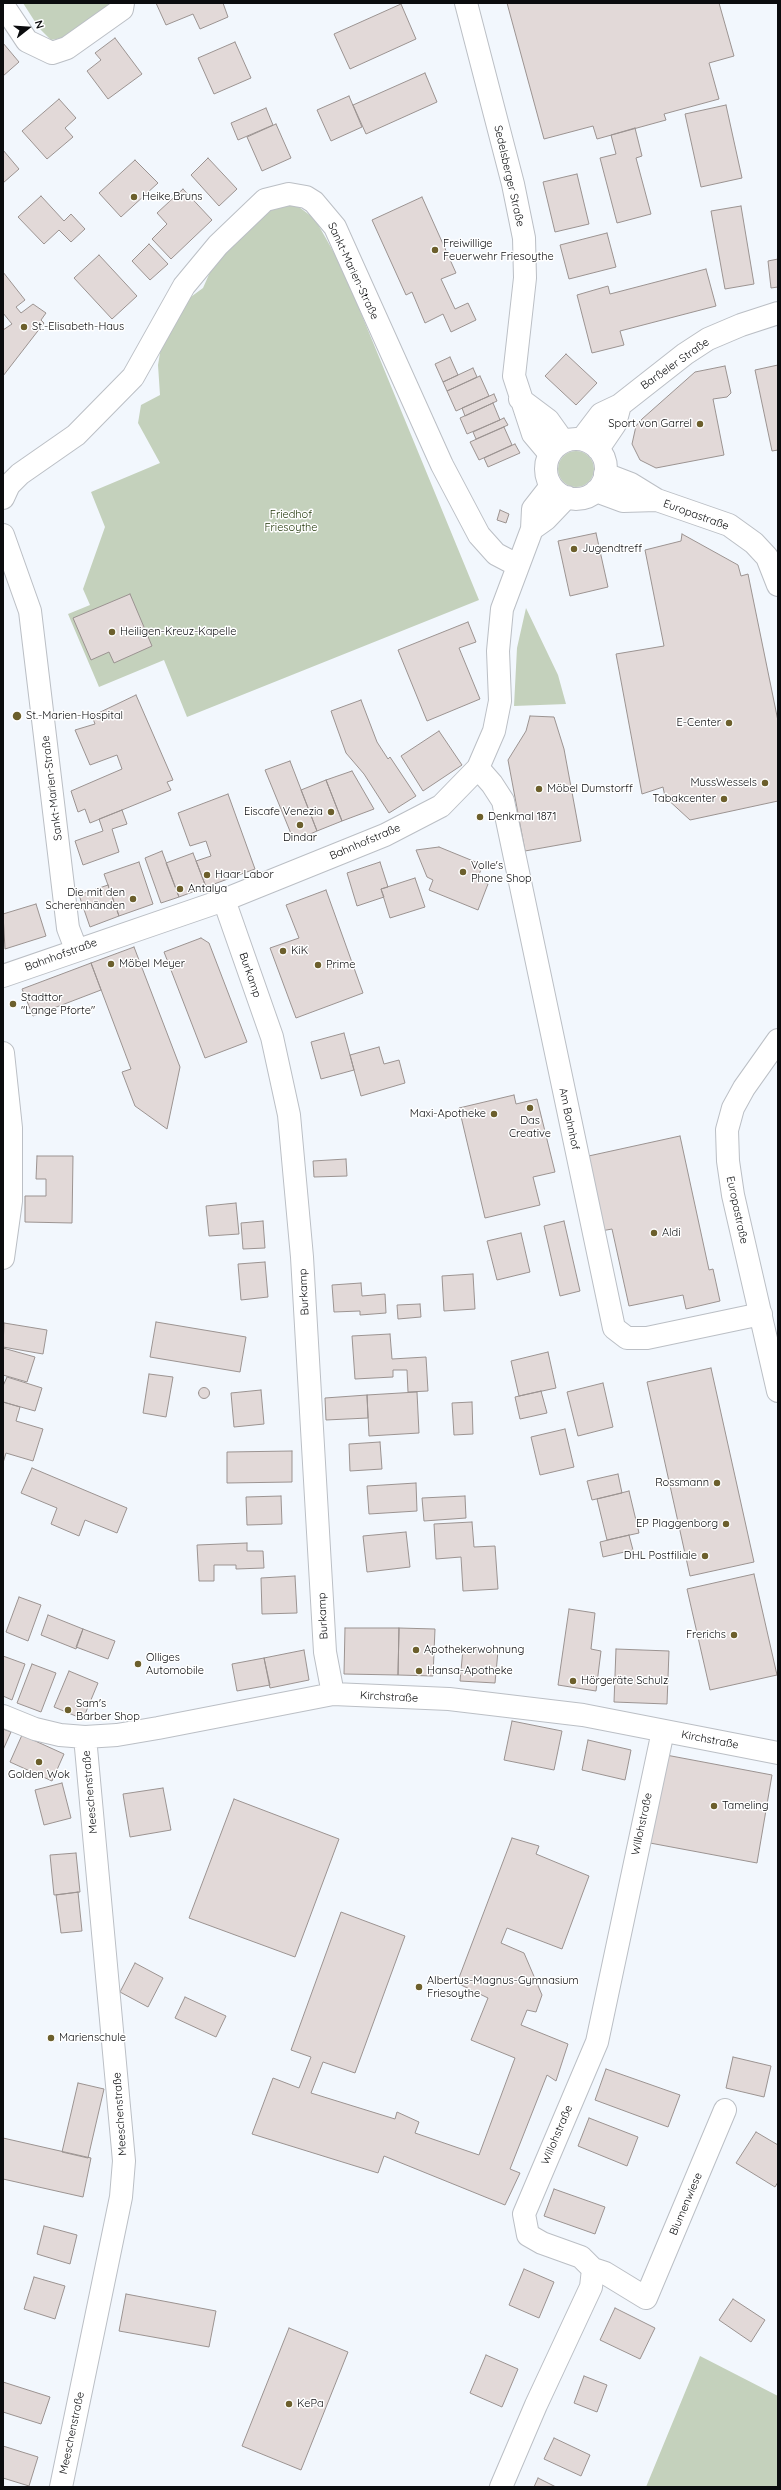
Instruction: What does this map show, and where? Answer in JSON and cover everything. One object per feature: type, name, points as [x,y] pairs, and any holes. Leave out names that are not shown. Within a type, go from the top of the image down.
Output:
[{"type":"street","points":[[3,5],[27,42],[52,53],[67,48],[110,18],[122,9],[123,3]]},
{"type":"street","name":"Sedelsberger Straße","points":[[466,3],[513,184],[524,238],[525,278],[514,376],[520,399],[548,420],[573,445]]},
{"type":"street","name":"Sankt-Marien-Straße","points":[[3,498],[9,485],[20,474],[35,462],[76,435],[133,377],[184,286],[218,245],[265,200],[288,194],[306,197],[314,202],[335,227],[442,465],[479,535],[496,554],[516,565]]},
{"type":"street","name":"Barßeler Straße","points":[[573,445],[615,424],[620,405],[674,362],[708,339],[740,324],[778,313]]},
{"type":"street","points":[[573,445],[606,465],[600,483],[587,496],[577,499],[559,492],[545,470],[573,445]]},
{"type":"street","name":"Europastraße","points":[[600,483],[623,501],[657,500],[729,526],[754,544],[767,557],[778,584]]},
{"type":"street","name":"Bahnhofstraße","points":[[3,976],[76,949],[224,900],[392,832],[441,806],[478,768],[494,731],[500,701],[498,651],[502,609],[516,565],[532,529],[533,509],[559,492]]},
{"type":"street","name":"Sankt-Marien-Straße","points":[[3,534],[23,590],[32,623],[68,928],[76,949]]},
{"type":"street","name":"Am Bahnhof","points":[[478,768],[492,784],[502,801],[614,1328],[627,1338],[647,1338],[761,1314]]},
{"type":"street","name":"Burkamp","points":[[224,900],[272,1038],[289,1116],[302,1257],[325,1652],[333,1694]]},
{"type":"street","name":"Europastraße","points":[[778,1040],[744,1088],[733,1108],[727,1130],[728,1161],[733,1195],[778,1391]]},
{"type":"street","points":[[3,1053],[11,1128],[11,1201],[3,1258]]},
{"type":"street","name":"Kirchstraße","points":[[3,1716],[36,1729],[60,1735],[85,1737],[152,1729],[333,1694],[485,1703],[583,1715],[778,1753]]},
{"type":"street","name":"Willohstraße","points":[[593,2269],[581,2257],[542,2243],[528,2235],[524,2214],[597,2042],[662,1731]]},
{"type":"street","name":"Meeschenstraße","points":[[61,2487],[121,2197],[124,2161],[85,1737]]},
{"type":"street","name":"Blumenwiese","points":[[593,2269],[605,2273],[646,2298],[725,2110]]},
{"type":"street","points":[[501,2487],[536,2405],[592,2287],[593,2269]]},
{"type":"green space","points":[[23,3],[111,3],[111,7],[68,37],[51,40],[39,28]]},
{"type":"green space","name":"Friedhof Friesoythe","points":[[295,204],[315,219],[342,267],[479,600],[187,717],[164,660],[99,687],[68,614],[90,605],[83,589],[105,527],[91,492],[160,463],[138,423],[141,405],[160,395],[158,365],[161,347],[188,299],[203,288],[214,263],[275,206]]},
{"type":"green space","points":[[576,451],[586,454],[591,459],[594,469],[591,479],[586,484],[576,487],[566,484],[561,479],[558,469],[561,459],[566,454]]},
{"type":"green space","points":[[526,608],[558,675],[566,704],[514,706],[517,648]]},
{"type":"green space","points":[[700,2356],[778,2396],[778,2487],[646,2487]]},
{"type":"building","points":[[156,3],[223,3],[228,17],[200,29],[193,14],[166,25]]},
{"type":"building","points":[[507,3],[719,3],[734,56],[709,63],[719,99],[664,114],[666,120],[597,139],[593,126],[544,139]]},
{"type":"building","points":[[401,4],[416,39],[350,69],[334,34]]},
{"type":"building","points":[[115,38],[142,74],[108,99],[87,71],[101,60],[95,53]]},
{"type":"building","points":[[235,42],[251,78],[214,94],[198,58]]},
{"type":"building","points":[[3,43],[19,62],[3,76]]},
{"type":"building","points":[[425,73],[437,102],[366,134],[353,105]]},
{"type":"building","points":[[349,96],[362,127],[331,141],[317,110]]},
{"type":"building","points":[[59,99],[76,118],[65,128],[73,137],[47,159],[22,131]]},
{"type":"building","points":[[726,105],[742,178],[701,187],[685,114]]},
{"type":"building","points":[[266,108],[273,125],[238,140],[231,123]]},
{"type":"building","points":[[276,124],[291,158],[262,171],[247,137]]},
{"type":"building","points":[[635,128],[642,156],[636,158],[651,214],[617,223],[600,158],[616,154],[611,135]]},
{"type":"building","points":[[3,150],[19,169],[3,183]]},
{"type":"building","points":[[208,158],[237,189],[219,206],[191,175]]},
{"type":"building","points":[[135,160],[158,183],[121,217],[99,193]]},
{"type":"building","points":[[577,174],[589,224],[555,232],[543,182]]},
{"type":"building","points":[[183,189],[212,220],[171,259],[152,239],[167,224],[157,213]]},
{"type":"building","points":[[41,196],[64,221],[71,214],[85,229],[71,242],[59,230],[44,244],[18,217]]},
{"type":"building","points":[[422,197],[456,273],[441,279],[455,309],[468,303],[476,320],[451,332],[443,314],[425,323],[412,292],[406,295],[372,220]]},
{"type":"building","points":[[741,206],[754,284],[725,289],[711,211]]},
{"type":"building","points":[[607,233],[616,267],[569,279],[560,245]]},
{"type":"building","points":[[149,244],[168,264],[150,280],[132,261]]},
{"type":"building","points":[[99,255],[137,296],[112,319],[74,278]]},
{"type":"building","points":[[778,259],[778,287],[771,288],[768,261]]},
{"type":"building","points":[[706,269],[716,306],[620,331],[624,345],[592,353],[577,295],[608,286],[610,294]]},
{"type":"building","name":"St.-Elisabeth-Haus","points":[[3,272],[25,300],[16,307],[21,313],[33,304],[46,313],[41,320],[44,323],[3,376],[3,330],[12,324],[3,313]]},
{"type":"building","points":[[566,354],[597,383],[576,405],[545,376]]},
{"type":"building","points":[[450,357],[458,375],[443,382],[435,364]]},
{"type":"building","points":[[778,365],[778,450],[772,451],[755,370]]},
{"type":"building","points":[[725,366],[731,393],[727,397],[713,399],[724,455],[656,468],[640,460],[632,444],[636,426],[642,419],[695,372]]},
{"type":"building","points":[[473,368],[477,377],[447,391],[443,382]]},
{"type":"building","points":[[480,376],[489,396],[456,411],[447,391]]},
{"type":"building","points":[[494,394],[497,401],[465,416],[462,408]]},
{"type":"building","points":[[493,403],[500,420],[467,434],[460,418]]},
{"type":"building","points":[[504,418],[508,425],[476,439],[473,432]]},
{"type":"building","points":[[504,427],[512,445],[479,460],[470,442]]},
{"type":"building","points":[[515,444],[520,453],[488,467],[484,458]]},
{"type":"building","points":[[500,510],[509,514],[506,523],[497,520]]},
{"type":"building","points":[[596,533],[608,587],[570,596],[558,541]]},
{"type":"building","points":[[682,534],[738,565],[741,576],[748,574],[778,721],[778,801],[690,820],[665,797],[663,787],[642,794],[616,654],[664,646],[645,550],[681,541]]},
{"type":"building","name":"Heiligen-Kreuz-Kapelle","points":[[130,594],[152,646],[114,663],[109,652],[91,660],[73,618]]},
{"type":"building","points":[[468,622],[476,642],[459,648],[480,699],[427,721],[398,650]]},
{"type":"building","points":[[136,695],[173,780],[167,782],[171,790],[90,823],[85,809],[78,812],[71,791],[122,769],[117,755],[90,765],[75,730],[95,724],[92,716]]},
{"type":"building","points":[[361,700],[377,742],[388,759],[390,757],[416,796],[389,813],[364,774],[346,753],[331,711]]},
{"type":"building","points":[[530,716],[554,717],[564,749],[581,841],[525,851],[508,760],[526,731]]},
{"type":"building","points":[[439,731],[462,765],[423,791],[401,756]]},
{"type":"building","points":[[290,761],[317,831],[294,841],[265,770]]},
{"type":"building","points":[[352,771],[374,809],[342,821],[326,780]]},
{"type":"building","points":[[326,780],[342,821],[317,831],[301,790]]},
{"type":"building","points":[[228,794],[255,869],[206,887],[196,861],[211,856],[206,841],[190,846],[178,813]]},
{"type":"building","points":[[122,810],[127,824],[112,829],[119,852],[83,865],[75,841],[103,831],[99,819]]},
{"type":"building","points":[[439,847],[483,865],[477,879],[488,884],[478,910],[429,890],[433,880],[427,877],[416,850]]},
{"type":"building","points":[[162,851],[179,897],[161,903],[145,858]]},
{"type":"building","points":[[193,853],[206,887],[179,897],[166,863]]},
{"type":"building","points":[[139,862],[153,904],[119,916],[104,874]]},
{"type":"building","points":[[380,862],[388,887],[381,889],[384,897],[357,906],[347,873]]},
{"type":"building","points":[[415,878],[425,907],[390,918],[381,889]]},
{"type":"building","points":[[108,885],[119,916],[90,927],[79,895]]},
{"type":"building","points":[[326,890],[363,993],[296,1018],[270,948],[299,938],[286,905]]},
{"type":"building","points":[[36,904],[46,936],[5,949],[3,914]]},
{"type":"building","points":[[201,938],[209,943],[247,1042],[205,1058],[164,952]]},
{"type":"building","points":[[134,947],[180,1067],[167,1129],[135,1106],[122,1072],[131,1069],[91,963]]},
{"type":"building","points":[[91,963],[101,990],[33,1016],[22,989]]},
{"type":"building","points":[[344,1033],[354,1070],[321,1079],[311,1042]]},
{"type":"building","points":[[379,1047],[384,1064],[399,1060],[405,1083],[361,1096],[350,1055]]},
{"type":"building","points":[[514,1095],[516,1104],[537,1099],[555,1172],[533,1177],[540,1205],[485,1218],[459,1108]]},
{"type":"building","points":[[680,1136],[709,1270],[713,1269],[720,1301],[686,1309],[683,1295],[629,1306],[612,1229],[601,1231],[584,1157]]},
{"type":"building","points":[[37,1156],[73,1156],[72,1223],[25,1222],[25,1196],[46,1196],[46,1179],[36,1179]]},
{"type":"building","points":[[346,1159],[347,1176],[314,1177],[313,1161]]},
{"type":"building","points":[[236,1203],[239,1234],[209,1236],[206,1206]]},
{"type":"building","points":[[263,1221],[265,1248],[243,1249],[241,1223]]},
{"type":"building","points":[[564,1221],[580,1291],[560,1296],[544,1226]]},
{"type":"building","points":[[521,1233],[530,1272],[497,1280],[487,1241]]},
{"type":"building","points":[[265,1262],[268,1297],[241,1300],[238,1264]]},
{"type":"building","points":[[473,1274],[475,1309],[444,1311],[442,1276]]},
{"type":"building","points":[[361,1283],[362,1296],[385,1294],[386,1313],[360,1315],[360,1311],[334,1312],[332,1285]]},
{"type":"building","points":[[420,1304],[421,1317],[398,1319],[397,1305]]},
{"type":"building","points":[[156,1322],[246,1337],[240,1372],[150,1357]]},
{"type":"building","points":[[4,1323],[47,1330],[43,1354],[3,1347]]},
{"type":"building","points":[[390,1334],[392,1359],[426,1357],[428,1391],[408,1392],[407,1370],[393,1370],[393,1377],[355,1379],[352,1336]]},
{"type":"building","points":[[3,1348],[35,1357],[27,1382],[3,1375]]},
{"type":"building","points":[[548,1352],[556,1388],[519,1396],[511,1361]]},
{"type":"building","points":[[711,1368],[754,1562],[690,1576],[647,1382]]},
{"type":"building","points":[[149,1374],[173,1377],[166,1417],[143,1413]]},
{"type":"building","points":[[7,1377],[42,1388],[35,1411],[3,1402],[3,1386]]},
{"type":"building","points":[[603,1383],[613,1427],[578,1436],[567,1392]]},
{"type":"building","points":[[204,1387],[208,1389],[210,1393],[208,1397],[204,1399],[200,1397],[198,1393],[200,1389]]},
{"type":"building","points":[[261,1390],[264,1424],[234,1427],[231,1393]]},
{"type":"building","points":[[541,1391],[547,1413],[520,1419],[515,1397]]},
{"type":"building","points":[[417,1392],[419,1433],[369,1436],[367,1395]]},
{"type":"building","points":[[367,1395],[368,1418],[326,1420],[325,1398]]},
{"type":"building","points":[[3,1402],[20,1407],[16,1421],[43,1429],[33,1461],[6,1453],[3,1463]]},
{"type":"building","points":[[472,1402],[473,1434],[454,1435],[452,1403]]},
{"type":"building","points":[[565,1429],[574,1467],[540,1475],[531,1437]]},
{"type":"building","points":[[380,1442],[382,1469],[350,1471],[349,1444]]},
{"type":"building","points":[[292,1451],[292,1482],[227,1483],[227,1452]]},
{"type":"building","points":[[32,1468],[127,1508],[117,1533],[85,1520],[79,1536],[51,1524],[57,1508],[21,1493]]},
{"type":"building","points":[[618,1474],[622,1493],[592,1500],[587,1481]]},
{"type":"building","points":[[416,1483],[417,1511],[369,1514],[367,1486]]},
{"type":"building","points":[[629,1491],[639,1533],[607,1540],[597,1499]]},
{"type":"building","points":[[281,1496],[282,1524],[247,1525],[246,1497]]},
{"type":"building","points":[[465,1496],[466,1518],[424,1521],[422,1498]]},
{"type":"building","points":[[472,1522],[474,1547],[495,1546],[498,1589],[463,1591],[461,1557],[436,1559],[434,1524]]},
{"type":"building","points":[[406,1532],[410,1567],[367,1572],[363,1536]]},
{"type":"building","points":[[629,1535],[633,1550],[603,1557],[600,1542]]},
{"type":"building","points":[[247,1543],[247,1551],[263,1551],[264,1568],[236,1569],[236,1565],[214,1565],[214,1581],[199,1581],[197,1545]]},
{"type":"building","points":[[754,1574],[777,1675],[710,1690],[687,1589]]},
{"type":"building","points":[[295,1576],[297,1613],[262,1614],[261,1578]]},
{"type":"building","points":[[19,1597],[41,1605],[28,1641],[6,1632]]},
{"type":"building","points":[[569,1609],[595,1613],[591,1649],[601,1651],[596,1691],[558,1685]]},
{"type":"building","points":[[48,1615],[83,1629],[76,1649],[41,1635]]},
{"type":"building","points":[[345,1628],[399,1628],[398,1675],[344,1674]]},
{"type":"building","name":"Apothekerwohnung","points":[[399,1628],[435,1629],[433,1676],[398,1675]]},
{"type":"building","points":[[83,1629],[115,1641],[108,1659],[76,1647]]},
{"type":"building","points":[[463,1649],[498,1651],[495,1683],[460,1681]]},
{"type":"building","points":[[616,1649],[669,1651],[667,1704],[614,1702]]},
{"type":"building","points":[[304,1650],[309,1680],[270,1688],[264,1658]]},
{"type":"building","points":[[3,1656],[25,1664],[12,1700],[3,1696]]},
{"type":"building","points":[[264,1658],[270,1685],[237,1691],[232,1664]]},
{"type":"building","points":[[32,1664],[56,1673],[41,1712],[17,1703]]},
{"type":"building","points":[[69,1671],[98,1683],[83,1719],[54,1707]]},
{"type":"building","points":[[512,1721],[562,1731],[554,1770],[504,1760]]},
{"type":"building","points":[[3,1729],[11,1732],[3,1750]]},
{"type":"building","points":[[22,1735],[64,1754],[52,1781],[10,1762]]},
{"type":"building","points":[[588,1740],[631,1750],[625,1780],[582,1770]]},
{"type":"building","points":[[666,1755],[772,1775],[757,1863],[650,1843]]},
{"type":"building","points":[[62,1783],[71,1818],[44,1825],[35,1790]]},
{"type":"building","points":[[163,1788],[171,1830],[130,1837],[123,1794]]},
{"type":"building","points":[[234,1799],[339,1839],[295,1957],[189,1918]]},
{"type":"building","points":[[512,1838],[539,1846],[536,1854],[589,1876],[562,1949],[507,1928],[501,1943],[524,1953],[542,1995],[536,2012],[527,2010],[521,2025],[568,2044],[556,2081],[547,2075],[510,2169],[520,2173],[505,2205],[384,2156],[378,2173],[252,2134],[273,2078],[299,2088],[311,2057],[291,2050],[341,1912],[405,1936],[355,2073],[323,2062],[311,2093],[395,2119],[397,2112],[419,2122],[415,2133],[479,2155],[515,2058],[471,2040],[488,1998],[457,1983]]},
{"type":"building","points":[[76,1853],[80,1892],[54,1895],[50,1855]]},
{"type":"building","points":[[78,1892],[82,1931],[61,1933],[56,1895]]},
{"type":"building","points":[[135,1963],[163,1978],[148,2007],[120,1992]]},
{"type":"building","points":[[185,1997],[226,2016],[216,2037],[175,2018]]},
{"type":"building","points":[[733,2057],[771,2066],[764,2097],[726,2088]]},
{"type":"building","points":[[606,2069],[680,2095],[668,2127],[595,2100]]},
{"type":"building","points":[[78,2083],[104,2089],[88,2158],[62,2152]]},
{"type":"building","points":[[589,2118],[638,2137],[627,2166],[578,2146]]},
{"type":"building","points":[[756,2132],[778,2145],[778,2182],[775,2187],[736,2163]]},
{"type":"building","points":[[3,2138],[91,2158],[83,2197],[3,2179]]},
{"type":"building","points":[[554,2189],[605,2207],[595,2234],[544,2216]]},
{"type":"building","points":[[44,2226],[77,2235],[70,2264],[37,2254]]},
{"type":"building","points":[[524,2269],[554,2282],[539,2318],[509,2305]]},
{"type":"building","points":[[34,2277],[65,2286],[55,2319],[24,2309]]},
{"type":"building","points":[[126,2294],[216,2311],[209,2347],[119,2331]]},
{"type":"building","points":[[733,2299],[765,2320],[751,2342],[719,2320]]},
{"type":"building","points":[[615,2308],[655,2328],[640,2359],[600,2340]]},
{"type":"building","points":[[289,2328],[348,2352],[301,2470],[242,2446]]},
{"type":"building","points":[[486,2355],[518,2369],[502,2407],[470,2393]]},
{"type":"building","points":[[584,2376],[607,2385],[597,2412],[574,2403]]},
{"type":"building","points":[[3,2382],[50,2397],[41,2424],[3,2412]]},
{"type":"building","points":[[554,2438],[590,2455],[581,2476],[544,2459]]},
{"type":"building","points":[[3,2446],[38,2457],[29,2486],[3,2478]]},
{"type":"building","points":[[538,2478],[556,2487],[534,2487]]},
{"type":"place","name":"Heike Bruns","points":[[134,197]]},
{"type":"place","name":"Freiwillige Feuerwehr Friesoythe","points":[[435,250]]},
{"type":"place","name":"St.-Elisabeth-Haus","points":[[24,327]]},
{"type":"place","name":"Sport von Garrel","points":[[700,424]]},
{"type":"place","name":"Jugendtreff","points":[[574,549]]},
{"type":"place","name":"Heiligen-Kreuz-Kapelle","points":[[112,632]]},
{"type":"place","name":"St.-Marien-Hospital","points":[[17,716]]},
{"type":"place","name":"E-Center","points":[[729,723]]},
{"type":"place","name":"MussWessels","points":[[765,783]]},
{"type":"place","name":"Möbel Dumstorff","points":[[539,789]]},
{"type":"place","name":"Tabakcenter","points":[[724,799]]},
{"type":"place","name":"Eiscafe Venezia","points":[[331,812]]},
{"type":"place","name":"Denkmal 1871","points":[[480,817]]},
{"type":"place","name":"Dindar","points":[[300,825]]},
{"type":"place","name":"Volle's Phone Shop","points":[[463,872]]},
{"type":"place","name":"Haar Labor","points":[[207,875]]},
{"type":"place","name":"Antalya","points":[[180,889]]},
{"type":"place","name":"Die mit den Scherenhänden","points":[[133,899]]},
{"type":"place","name":"KiK","points":[[283,951]]},
{"type":"place","name":"Möbel Meyer","points":[[111,964]]},
{"type":"place","name":"Prime","points":[[318,965]]},
{"type":"place","name":"Stadttor \"Lange Pforte\"","points":[[13,1004]]},
{"type":"place","name":"Das Creative","points":[[530,1108]]},
{"type":"place","name":"Maxi-Apotheke","points":[[494,1114]]},
{"type":"place","name":"Aldi","points":[[654,1233]]},
{"type":"place","name":"Rossmann","points":[[717,1483]]},
{"type":"place","name":"EP Plaggenborg","points":[[726,1524]]},
{"type":"place","name":"DHL Postfiliale","points":[[705,1556]]},
{"type":"place","name":"Frerichs","points":[[734,1635]]},
{"type":"place","name":"Apothekerwohnung","points":[[416,1650]]},
{"type":"place","name":"Olliges Automobile","points":[[138,1664]]},
{"type":"place","name":"Hansa-Apotheke","points":[[419,1671]]},
{"type":"place","name":"Hörgeräte Schulz","points":[[573,1681]]},
{"type":"place","name":"Sam's Barber Shop","points":[[68,1710]]},
{"type":"place","name":"Golden Wok","points":[[39,1762]]},
{"type":"place","name":"Tameling","points":[[714,1806]]},
{"type":"place","name":"Albertus-Magnus-Gymnasium Friesoythe","points":[[419,1987]]},
{"type":"place","name":"Marienschule","points":[[51,2038]]},
{"type":"place","name":"KePa","points":[[289,2404]]}]
